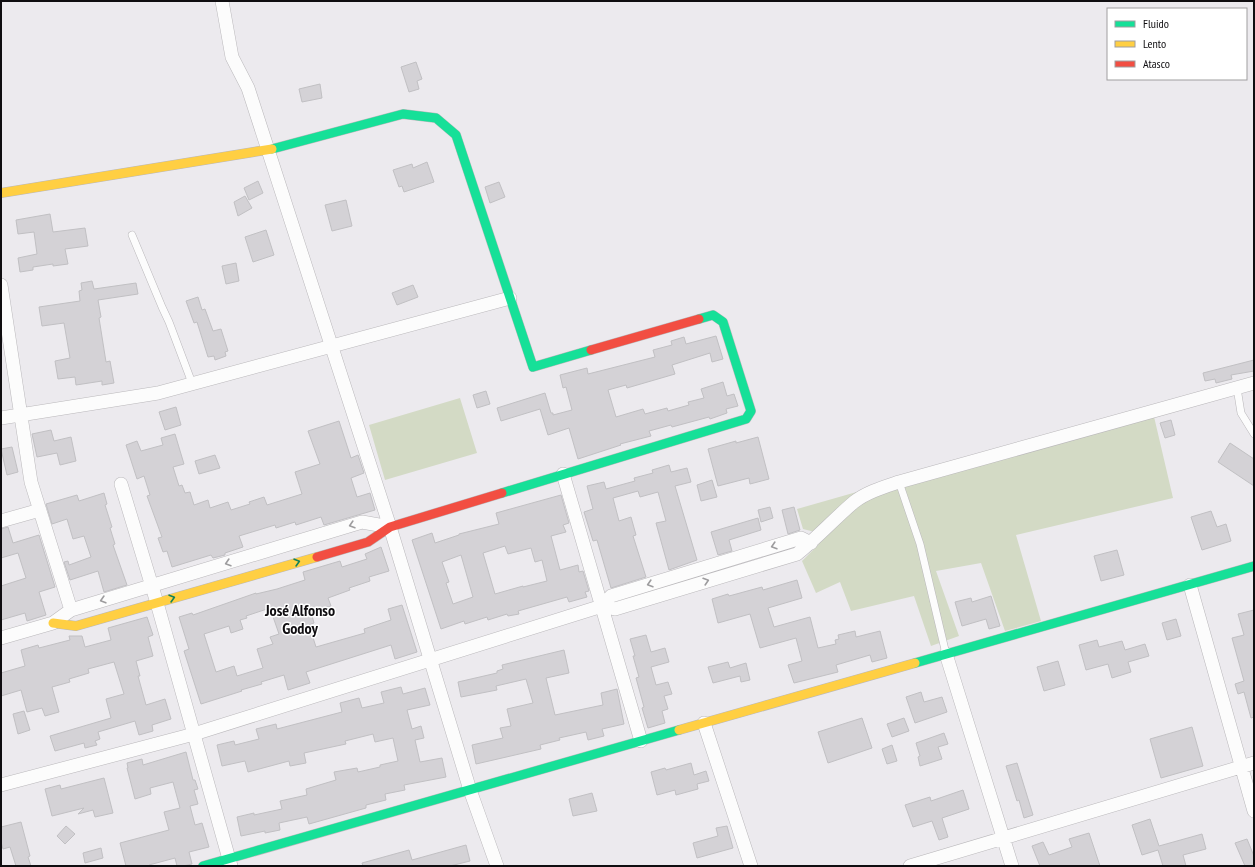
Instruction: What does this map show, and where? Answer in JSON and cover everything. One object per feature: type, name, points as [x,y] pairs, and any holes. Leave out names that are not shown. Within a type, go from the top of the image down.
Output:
[{"type":"street","points":[[222,1],[232,57],[248,88],[390,527],[470,790],[497,866]]},
{"type":"street","points":[[1,193],[268,150],[403,114],[436,118],[456,135],[533,367],[713,315],[723,322],[751,411],[746,419],[390,527],[368,542],[76,626],[53,622]]},
{"type":"street","points":[[1,285],[31,482],[71,610]]},
{"type":"street","points":[[1,418],[158,392],[192,384],[510,298]]},
{"type":"street","points":[[1,785],[194,734],[602,606],[615,609],[796,554],[811,543],[855,501],[875,490],[1254,383]]},
{"type":"street","points":[[563,474],[641,741]]},
{"type":"street","points":[[121,484],[157,603],[230,862]]},
{"type":"street","points":[[1,521],[40,510]]},
{"type":"street","points":[[1,638],[53,622],[71,610],[362,522],[390,527]]},
{"type":"street","points":[[203,866],[230,862],[470,790],[1254,566]]},
{"type":"street","points":[[1190,585],[1248,765],[1254,811]]},
{"type":"street","points":[[946,654],[1012,866]]},
{"type":"street","points":[[704,723],[751,866]]},
{"type":"street","points":[[910,866],[1248,765]]},
{"type":"lane","points":[[132,235],[169,322],[192,384]]},
{"type":"lane","points":[[1237,388],[1242,413],[1254,434]]},
{"type":"lane","points":[[899,482],[920,544],[946,654]]},
{"type":"green space","points":[[460,398],[477,453],[385,480],[369,425]]},
{"type":"green space","points":[[1152,408],[1173,498],[1016,535],[1041,621],[1005,631],[981,563],[936,571],[959,636],[931,646],[914,596],[851,611],[840,582],[816,593],[802,561],[819,544],[815,532],[803,529],[797,509]]},
{"type":"building","points":[[416,62],[422,79],[417,81],[419,89],[409,92],[401,67]]},
{"type":"building","points":[[320,84],[322,98],[302,102],[299,89]]},
{"type":"building","points":[[427,162],[434,182],[404,192],[402,186],[399,187],[393,170],[412,164],[413,168]]},
{"type":"building","points":[[258,181],[263,193],[249,200],[244,188]]},
{"type":"building","points":[[499,182],[505,197],[490,203],[485,187]]},
{"type":"building","points":[[245,196],[252,208],[238,216],[234,202]]},
{"type":"building","points":[[346,200],[352,226],[332,231],[325,205]]},
{"type":"building","points":[[50,214],[53,232],[85,228],[88,246],[65,249],[68,264],[53,266],[53,264],[33,267],[33,270],[20,272],[18,258],[37,254],[34,232],[18,234],[16,220]]},
{"type":"building","points":[[266,230],[274,255],[253,262],[245,237]]},
{"type":"building","points":[[236,263],[239,281],[226,284],[222,266]]},
{"type":"building","points":[[92,281],[94,289],[136,283],[138,294],[98,300],[101,317],[99,318],[106,362],[110,361],[114,383],[102,385],[102,381],[76,385],[75,377],[58,379],[55,361],[70,358],[64,323],[42,326],[39,307],[80,301],[79,291],[82,290],[81,283]]},
{"type":"building","points":[[413,285],[418,297],[397,305],[392,293]]},
{"type":"building","points":[[198,297],[202,310],[205,309],[213,331],[221,329],[228,351],[225,352],[226,356],[215,360],[214,356],[208,357],[197,322],[194,323],[186,301]]},
{"type":"building","points":[[716,336],[723,359],[712,362],[710,353],[672,365],[675,374],[627,388],[626,385],[608,390],[616,417],[643,409],[645,414],[667,408],[668,411],[689,405],[688,402],[704,398],[701,389],[723,382],[727,396],[734,394],[738,406],[726,409],[727,413],[710,419],[709,417],[672,427],[671,425],[649,431],[651,436],[620,444],[621,445],[578,459],[569,428],[548,435],[540,409],[501,421],[497,408],[545,393],[553,415],[572,410],[566,387],[563,388],[560,375],[587,368],[588,374],[655,357],[653,350],[672,345],[671,341],[684,337],[686,344]]},
{"type":"building","points":[[1254,360],[1254,371],[1231,375],[1232,379],[1216,383],[1215,379],[1205,381],[1203,373]]},
{"type":"building","points":[[486,391],[490,404],[477,408],[473,395]]},
{"type":"building","points":[[176,407],[181,425],[165,430],[159,412]]},
{"type":"building","points":[[1171,420],[1175,435],[1165,438],[1160,423]]},
{"type":"building","points":[[339,421],[351,458],[358,455],[364,473],[351,478],[357,497],[370,493],[375,510],[324,525],[321,517],[296,525],[295,522],[276,528],[275,525],[239,536],[243,547],[225,553],[225,555],[213,558],[211,555],[172,567],[167,551],[163,552],[158,538],[162,537],[147,496],[150,495],[144,476],[137,479],[126,445],[137,441],[141,451],[163,445],[161,438],[175,434],[184,464],[173,467],[179,486],[182,485],[185,493],[190,492],[194,505],[208,500],[210,508],[228,502],[231,510],[250,504],[249,502],[264,497],[267,505],[302,494],[295,472],[320,464],[308,431]]},
{"type":"building","points":[[51,430],[54,441],[71,437],[76,461],[60,465],[57,453],[37,457],[32,434]]},
{"type":"building","points":[[758,437],[769,479],[750,484],[749,478],[718,486],[708,449],[736,441],[736,443]]},
{"type":"building","points":[[1230,443],[1254,459],[1254,486],[1218,462]]},
{"type":"building","points":[[12,447],[18,472],[7,475],[1,449]]},
{"type":"building","points":[[215,455],[220,468],[199,474],[195,461]]},
{"type":"building","points":[[669,465],[671,472],[687,468],[691,482],[675,486],[697,560],[669,570],[656,523],[666,521],[658,492],[640,497],[638,491],[613,498],[619,521],[631,517],[636,535],[633,536],[646,577],[611,588],[597,540],[593,541],[584,512],[593,509],[587,486],[604,482],[606,489],[635,481],[634,478],[653,473],[652,470]]},
{"type":"building","points":[[712,480],[717,497],[701,501],[697,485]]},
{"type":"building","points":[[104,493],[107,504],[105,505],[112,527],[110,528],[115,544],[113,545],[127,585],[104,592],[98,571],[70,580],[64,562],[68,561],[69,565],[91,557],[84,536],[73,539],[67,519],[52,524],[46,504],[77,495],[79,501]]},
{"type":"building","points":[[561,495],[569,523],[563,525],[566,532],[551,536],[560,570],[578,565],[579,572],[583,571],[589,591],[585,592],[587,597],[569,602],[567,597],[518,611],[519,614],[508,616],[507,614],[488,620],[487,617],[465,624],[464,621],[441,629],[412,540],[432,533],[435,543],[459,534],[499,524],[496,513]],"holes":[[[505,546],[508,554],[531,548],[535,562],[542,560],[547,581],[495,594],[483,553]],[[461,555],[473,597],[453,604],[446,583],[449,582],[442,562]]]},
{"type":"building","points":[[770,507],[773,518],[761,522],[758,510]]},
{"type":"building","points":[[794,507],[800,530],[788,534],[782,510]]},
{"type":"building","points":[[1211,511],[1217,527],[1226,524],[1231,541],[1202,550],[1191,517]]},
{"type":"building","points":[[758,518],[761,530],[729,540],[732,551],[718,555],[711,532]]},
{"type":"building","points":[[8,527],[13,543],[39,535],[55,587],[39,592],[46,615],[27,621],[25,613],[1,620],[1,586],[26,578],[18,553],[1,558],[1,529]]},
{"type":"building","points":[[381,547],[389,571],[369,577],[370,581],[349,588],[350,590],[328,598],[331,606],[311,612],[314,623],[309,625],[316,647],[365,633],[364,629],[391,620],[388,609],[402,605],[417,652],[395,659],[391,645],[306,672],[310,683],[288,690],[284,675],[261,682],[262,684],[241,690],[242,691],[201,704],[184,651],[189,649],[179,617],[192,613],[193,615],[256,593],[277,589],[305,580],[303,572],[340,561],[342,567],[367,559],[365,554]],"holes":[[[270,608],[279,634],[270,637],[273,644],[257,649],[263,668],[237,676],[234,666],[216,672],[204,634],[229,626],[231,633],[243,629],[240,620],[247,618],[246,616]]]},
{"type":"building","points":[[1117,550],[1124,575],[1101,581],[1094,556]]},
{"type":"building","points":[[797,580],[802,598],[768,608],[774,627],[810,617],[818,648],[836,644],[835,640],[839,639],[838,635],[855,631],[856,637],[880,631],[887,658],[872,662],[870,655],[836,665],[838,672],[794,683],[788,665],[802,661],[796,638],[760,648],[750,614],[718,623],[712,599],[762,587],[763,590]]},
{"type":"building","points":[[991,596],[1000,626],[989,629],[986,619],[962,626],[955,602],[971,598],[972,602]]},
{"type":"building","points":[[1254,610],[1254,717],[1251,718],[1244,692],[1238,694],[1235,684],[1244,681],[1232,638],[1244,635],[1238,614]]},
{"type":"building","points":[[147,617],[153,635],[148,637],[153,656],[136,661],[140,676],[138,676],[146,705],[165,699],[171,719],[152,725],[153,731],[139,735],[135,721],[98,732],[100,739],[95,741],[97,745],[85,748],[84,743],[55,751],[50,736],[111,718],[106,699],[124,694],[114,662],[88,669],[89,673],[69,679],[70,682],[52,687],[59,712],[45,716],[42,708],[27,712],[21,690],[1,696],[1,673],[25,666],[21,650],[38,645],[39,648],[70,640],[69,636],[82,636],[85,647],[111,640],[108,628]]},
{"type":"building","points":[[1176,619],[1181,636],[1167,640],[1162,623]]},
{"type":"building","points":[[646,635],[651,652],[665,648],[669,662],[651,667],[656,685],[668,682],[672,694],[664,696],[668,709],[662,711],[665,723],[648,728],[642,708],[644,707],[636,678],[639,677],[630,639]]},
{"type":"building","points":[[1097,640],[1099,647],[1122,641],[1125,650],[1145,644],[1149,656],[1128,662],[1131,672],[1112,678],[1108,664],[1086,670],[1079,645]]},
{"type":"building","points":[[564,650],[569,673],[546,678],[555,715],[603,705],[601,693],[617,689],[624,724],[602,729],[604,736],[588,740],[586,732],[559,738],[560,740],[540,745],[541,749],[476,764],[472,745],[503,738],[500,728],[511,726],[507,709],[533,703],[526,679],[496,686],[497,690],[461,697],[458,682],[497,673],[497,671],[503,669],[502,665]]},
{"type":"building","points":[[1058,661],[1065,685],[1044,691],[1037,667]]},
{"type":"building","points":[[728,662],[730,668],[746,663],[750,680],[741,682],[740,676],[713,683],[708,667]]},
{"type":"building","points":[[401,687],[403,694],[425,688],[430,705],[407,710],[412,729],[421,726],[424,738],[415,740],[420,762],[442,758],[446,777],[404,785],[405,790],[385,794],[386,800],[366,805],[366,808],[309,824],[307,817],[279,823],[280,830],[265,833],[265,831],[241,836],[237,817],[282,809],[280,801],[307,795],[306,789],[336,780],[334,772],[357,768],[358,772],[398,761],[393,738],[375,742],[373,734],[345,741],[346,744],[304,753],[306,763],[290,766],[289,761],[248,772],[245,761],[222,766],[217,745],[234,741],[235,745],[259,739],[256,729],[276,724],[277,729],[342,712],[340,703],[359,698],[362,708],[384,703],[381,692]]},
{"type":"building","points":[[921,692],[924,702],[942,697],[947,712],[915,723],[906,697]]},
{"type":"building","points":[[24,711],[30,730],[18,734],[13,714]]},
{"type":"building","points":[[862,718],[872,748],[828,763],[818,732]]},
{"type":"building","points":[[904,718],[909,731],[892,737],[887,724]]},
{"type":"building","points":[[1192,727],[1203,766],[1161,778],[1150,739]]},
{"type":"building","points":[[944,733],[948,744],[938,747],[942,759],[920,766],[918,757],[920,756],[916,743]]},
{"type":"building","points":[[892,745],[897,761],[887,764],[882,749]]},
{"type":"building","points":[[186,752],[193,780],[195,780],[198,789],[194,790],[198,804],[190,806],[195,825],[202,823],[209,847],[189,852],[192,864],[177,866],[175,858],[149,865],[150,866],[126,866],[120,843],[169,830],[164,812],[180,808],[173,782],[150,788],[151,794],[135,799],[127,763],[142,759],[143,765]]},
{"type":"building","points":[[691,763],[694,775],[706,771],[709,781],[697,784],[698,789],[676,795],[675,790],[657,795],[651,772],[665,768],[666,770]]},
{"type":"building","points":[[1017,763],[1033,815],[1024,818],[1006,766]]},
{"type":"building","points":[[104,778],[113,813],[95,817],[93,810],[78,814],[84,808],[52,816],[45,789],[60,785],[61,789]]},
{"type":"building","points":[[963,790],[969,809],[942,818],[948,837],[939,840],[932,821],[913,827],[905,805],[930,797],[931,801]]},
{"type":"building","points":[[592,793],[597,811],[573,816],[569,799]]},
{"type":"building","points":[[1150,819],[1159,846],[1202,834],[1206,849],[1183,855],[1186,866],[1163,866],[1158,850],[1142,855],[1132,825]]},
{"type":"building","points":[[21,822],[30,856],[28,857],[31,866],[16,866],[10,847],[3,849],[1,842],[1,827]]},
{"type":"building","points":[[66,826],[75,834],[65,844],[57,836]]},
{"type":"building","points":[[727,826],[733,848],[697,858],[693,843],[718,836],[716,828]]},
{"type":"building","points":[[1089,833],[1100,866],[1040,866],[1032,846],[1043,842],[1049,855],[1072,847],[1069,839]]},
{"type":"building","points":[[1247,839],[1254,856],[1254,866],[1245,866],[1235,843]]},
{"type":"building","points":[[466,845],[470,861],[450,866],[363,866],[362,863],[409,850],[412,860]]},
{"type":"building","points":[[101,848],[103,858],[85,863],[83,853]]},
{"type":"traffic: fast","points":[[272,149],[403,114],[436,118],[456,135],[533,367],[591,350]]},
{"type":"traffic: fast","points":[[502,493],[746,419],[751,411],[723,322],[713,315],[699,319]]},
{"type":"traffic: fast","points":[[915,663],[1254,566]]},
{"type":"traffic: fast","points":[[203,866],[679,730]]},
{"type":"traffic: slow","points":[[1,193],[272,149]]},
{"type":"traffic: slow","points":[[53,623],[76,626],[317,557]]},
{"type":"traffic: slow","points":[[679,730],[915,663]]},
{"type":"traffic: jam","points":[[591,350],[699,319]]},
{"type":"traffic: jam","points":[[317,557],[368,542],[390,527],[502,493]]},
{"type":"district","name":"José Alfonso Godoy","points":[[300,619]]}]
